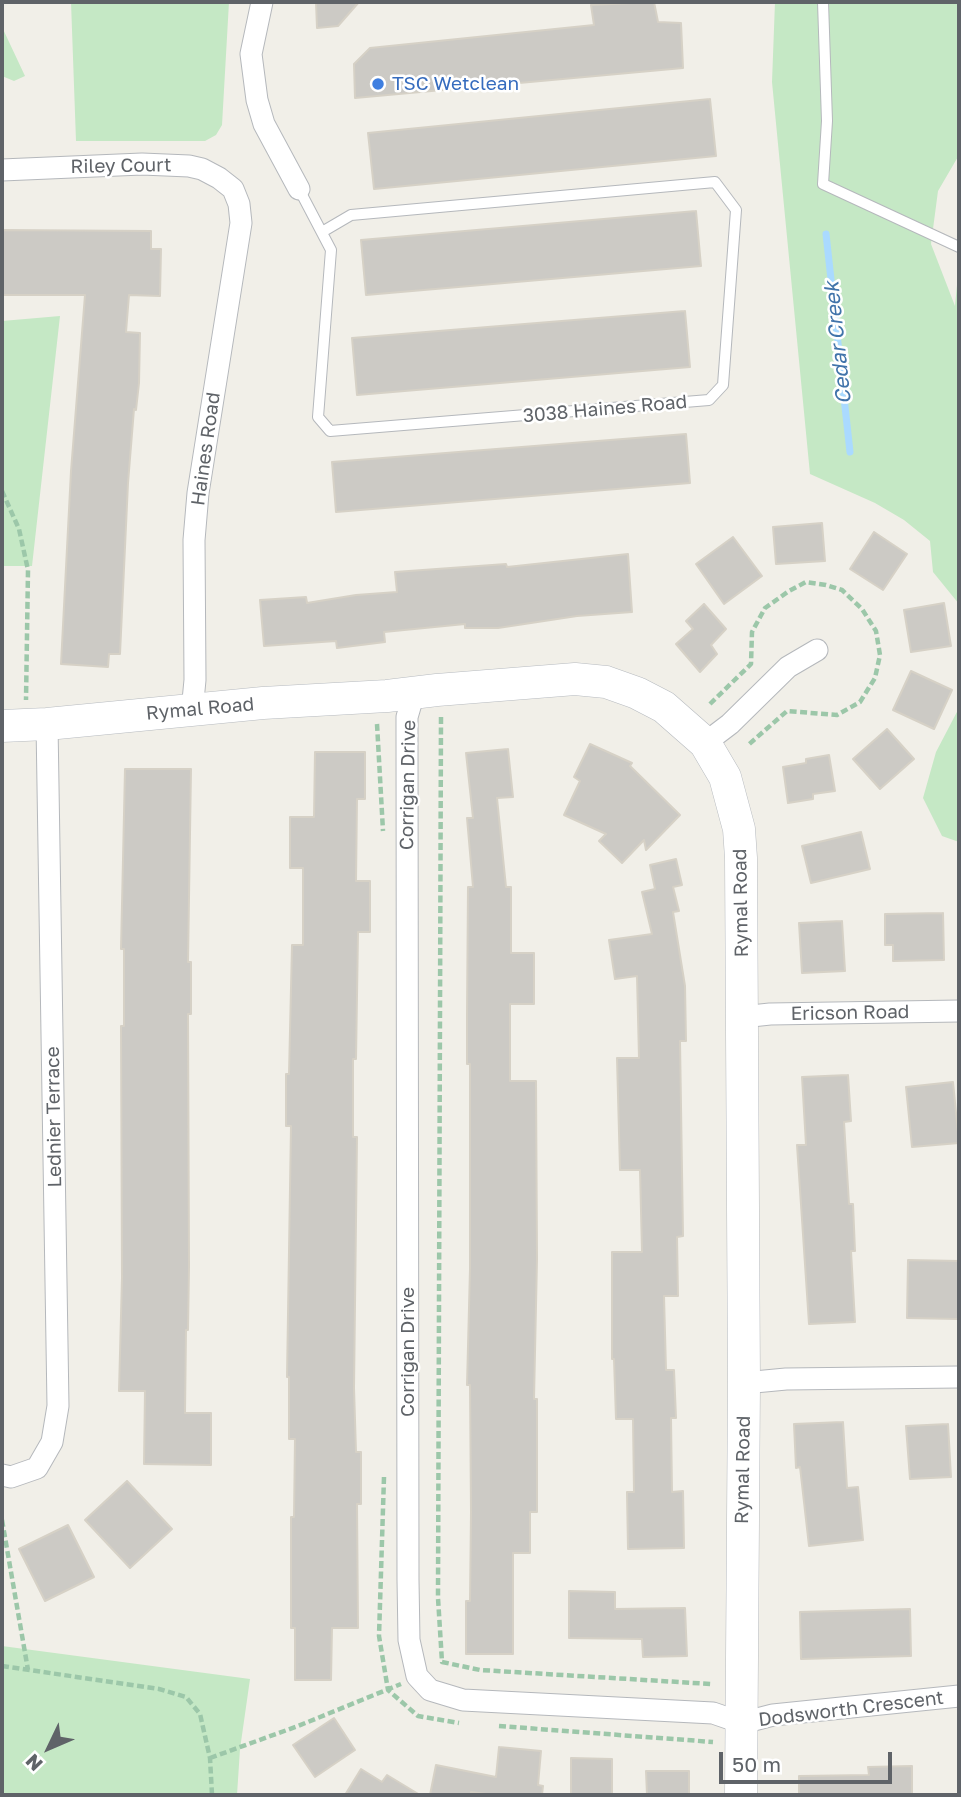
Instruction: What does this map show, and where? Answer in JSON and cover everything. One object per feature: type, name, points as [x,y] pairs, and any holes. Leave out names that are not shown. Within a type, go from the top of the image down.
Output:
[{"type":"street","points":[[262,2],[251,54],[257,100],[264,124],[299,189]]},
{"type":"street","name":"Riley Court","points":[[2,170],[142,164],[189,166],[210,173],[233,190]]},
{"type":"street","name":"Haines Road","points":[[192,711],[195,680],[194,540],[202,462],[241,223],[239,204],[233,190]]},
{"type":"street","points":[[705,743],[730,724],[788,667],[817,650]]},
{"type":"street","name":"Rymal Road","points":[[25,725],[575,678],[606,682],[637,693],[664,707],[705,743],[725,777],[739,829],[743,915],[741,1795]]},
{"type":"street","name":"Corrigan Drive","points":[[414,693],[407,717],[408,1580],[409,1640],[417,1676]]},
{"type":"street","name":"Lednier Terrace","points":[[2,1475],[11,1477],[37,1468],[52,1442],[58,1406],[25,725]]},
{"type":"street","name":"Ericson Road","points":[[742,1017],[770,1014],[959,1011]]},
{"type":"street","points":[[744,1383],[786,1379],[959,1377]]},
{"type":"street","points":[[417,1676],[430,1690],[463,1700],[713,1713],[742,1723]]},
{"type":"street","name":"Dodsworth Crescent","points":[[742,1723],[774,1715],[959,1696]]},
{"type":"lane","points":[[823,2],[827,121],[823,184],[959,247]]},
{"type":"lane","name":"3038 Haines Road","points":[[299,189],[331,250],[318,417],[330,431],[709,400],[723,385],[736,210],[715,181],[351,215],[322,232]]},
{"type":"path","points":[[2,491],[19,529],[28,570],[25,725]]},
{"type":"path","points":[[441,717],[438,1598],[442,1662],[480,1670],[711,1684]]},
{"type":"path","points":[[2,1520],[28,1670]]},
{"type":"path","points":[[2,1666],[159,1689],[186,1697],[200,1714],[210,1758],[212,1795]]},
{"type":"path","points":[[210,1758],[298,1726],[417,1676]]},
{"type":"green space","points":[[71,2],[229,2],[222,125],[216,135],[205,141],[76,141]]},
{"type":"green space","points":[[775,2],[959,2],[959,155],[938,191],[931,244],[955,306],[959,264],[959,604],[933,572],[930,541],[904,520],[875,503],[810,474],[772,82]]},
{"type":"green space","points":[[2,27],[25,76],[14,81],[2,76]]},
{"type":"green space","points":[[60,316],[32,566],[2,566],[2,321]]},
{"type":"green space","points":[[959,708],[959,842],[942,836],[923,798],[936,752]]},
{"type":"green space","points":[[2,1646],[250,1679],[240,1749],[237,1795],[2,1795]]},
{"type":"building","points":[[316,2],[359,2],[338,26],[317,28]]},
{"type":"building","points":[[654,2],[658,22],[681,23],[683,68],[355,98],[354,64],[370,48],[594,25],[591,5]]},
{"type":"building","points":[[710,99],[716,156],[374,189],[368,133]]},
{"type":"building","points":[[696,211],[701,266],[366,295],[361,240]]},
{"type":"building","points":[[2,230],[151,231],[151,249],[161,249],[160,296],[129,295],[126,332],[140,333],[139,383],[136,410],[134,409],[128,483],[120,654],[109,654],[108,667],[61,664],[71,471],[85,295],[2,295]]},
{"type":"building","points":[[685,311],[690,367],[357,395],[352,338]]},
{"type":"building","points":[[686,434],[690,483],[336,512],[332,462]]},
{"type":"building","points":[[822,523],[825,561],[776,564],[773,527]]},
{"type":"building","points":[[874,532],[907,554],[883,590],[850,569]]},
{"type":"building","points":[[733,537],[762,576],[724,604],[696,564]]},
{"type":"building","points":[[628,554],[632,612],[577,616],[498,628],[465,628],[465,624],[384,632],[385,642],[337,648],[336,641],[264,646],[260,600],[306,597],[307,603],[397,592],[395,572],[506,564],[507,567]]},
{"type":"building","points":[[944,603],[951,646],[911,652],[904,610]]},
{"type":"building","points":[[704,604],[726,629],[711,645],[717,654],[700,672],[676,644],[693,629],[686,621]]},
{"type":"building","points":[[911,671],[952,690],[934,729],[893,710]]},
{"type":"building","points":[[887,729],[914,759],[880,789],[853,759]]},
{"type":"building","points":[[590,744],[632,763],[630,766],[680,815],[646,850],[644,840],[622,863],[599,841],[606,834],[564,815],[580,781],[574,777]]},
{"type":"building","points":[[508,749],[513,797],[497,798],[506,887],[511,887],[511,953],[534,953],[534,1004],[510,1004],[510,1081],[536,1081],[537,1259],[534,1399],[537,1399],[537,1512],[530,1512],[530,1553],[513,1553],[513,1654],[466,1654],[466,1601],[470,1601],[471,1512],[470,1385],[467,1385],[470,1269],[468,887],[473,887],[467,818],[473,818],[466,753]]},
{"type":"building","points":[[315,752],[365,752],[365,799],[357,799],[356,881],[370,881],[370,932],[358,932],[356,1059],[353,1059],[353,1137],[357,1137],[354,1388],[356,1452],[361,1452],[361,1504],[357,1504],[358,1628],[332,1628],[331,1680],[295,1680],[295,1628],[291,1628],[291,1517],[294,1517],[295,1439],[289,1439],[287,1377],[291,1126],[286,1126],[286,1074],[289,1074],[292,945],[303,945],[303,868],[290,868],[290,817],[314,817]]},
{"type":"building","points":[[829,755],[835,791],[813,794],[813,799],[788,803],[783,767]]},
{"type":"building","points":[[125,769],[191,769],[188,962],[191,962],[191,1014],[188,1014],[189,1267],[185,1413],[211,1413],[211,1465],[144,1464],[145,1391],[119,1391],[122,1278],[121,1026],[124,1026],[124,949],[121,949]]},
{"type":"building","points":[[861,832],[870,869],[811,883],[802,846]]},
{"type":"building","points":[[676,859],[682,885],[673,887],[679,911],[673,912],[685,986],[686,1041],[680,1041],[683,1236],[677,1237],[678,1296],[664,1296],[666,1370],[674,1370],[676,1418],[671,1418],[672,1492],[683,1491],[684,1548],[628,1549],[627,1492],[634,1492],[633,1419],[616,1419],[612,1359],[612,1252],[642,1252],[640,1170],[620,1170],[617,1058],[639,1058],[637,976],[615,979],[609,940],[652,934],[642,892],[655,889],[650,865]]},
{"type":"building","points":[[943,913],[944,960],[893,961],[893,945],[885,945],[885,914]]},
{"type":"building","points":[[842,921],[845,971],[802,973],[799,923]]},
{"type":"building","points":[[848,1075],[851,1121],[844,1122],[849,1204],[853,1204],[855,1251],[851,1251],[855,1322],[809,1324],[797,1145],[806,1145],[802,1077]]},
{"type":"building","points":[[953,1082],[959,1143],[912,1147],[906,1087]]},
{"type":"building","points":[[908,1260],[959,1261],[958,1319],[907,1318]]},
{"type":"building","points":[[843,1422],[847,1488],[858,1487],[863,1540],[809,1546],[800,1467],[796,1468],[794,1424]]},
{"type":"building","points":[[948,1424],[951,1477],[910,1479],[906,1426]]},
{"type":"building","points":[[127,1481],[172,1529],[130,1568],[85,1520]]},
{"type":"building","points":[[68,1525],[94,1577],[45,1601],[19,1549]]},
{"type":"building","points":[[569,1591],[615,1592],[615,1609],[685,1608],[687,1656],[643,1657],[642,1639],[569,1638]]},
{"type":"building","points":[[910,1609],[911,1656],[801,1659],[800,1612]]},
{"type":"building","points":[[334,1718],[355,1750],[315,1777],[293,1745]]},
{"type":"building","points":[[499,1747],[541,1751],[538,1785],[543,1786],[542,1795],[471,1792],[471,1795],[430,1795],[436,1765],[496,1777]]},
{"type":"building","points":[[571,1758],[612,1759],[612,1795],[571,1795]]},
{"type":"building","points":[[912,1766],[912,1795],[799,1795],[799,1776],[869,1775],[868,1767]]},
{"type":"building","points":[[361,1769],[382,1782],[387,1775],[420,1795],[345,1795]]},
{"type":"building","points":[[646,1771],[689,1771],[689,1795],[647,1795]]},
{"type":"waterway","name":"Cedar Creek","points":[[826,234],[850,452]]},
{"type":"place","name":"TSC Wetclean","points":[[378,84]]}]
